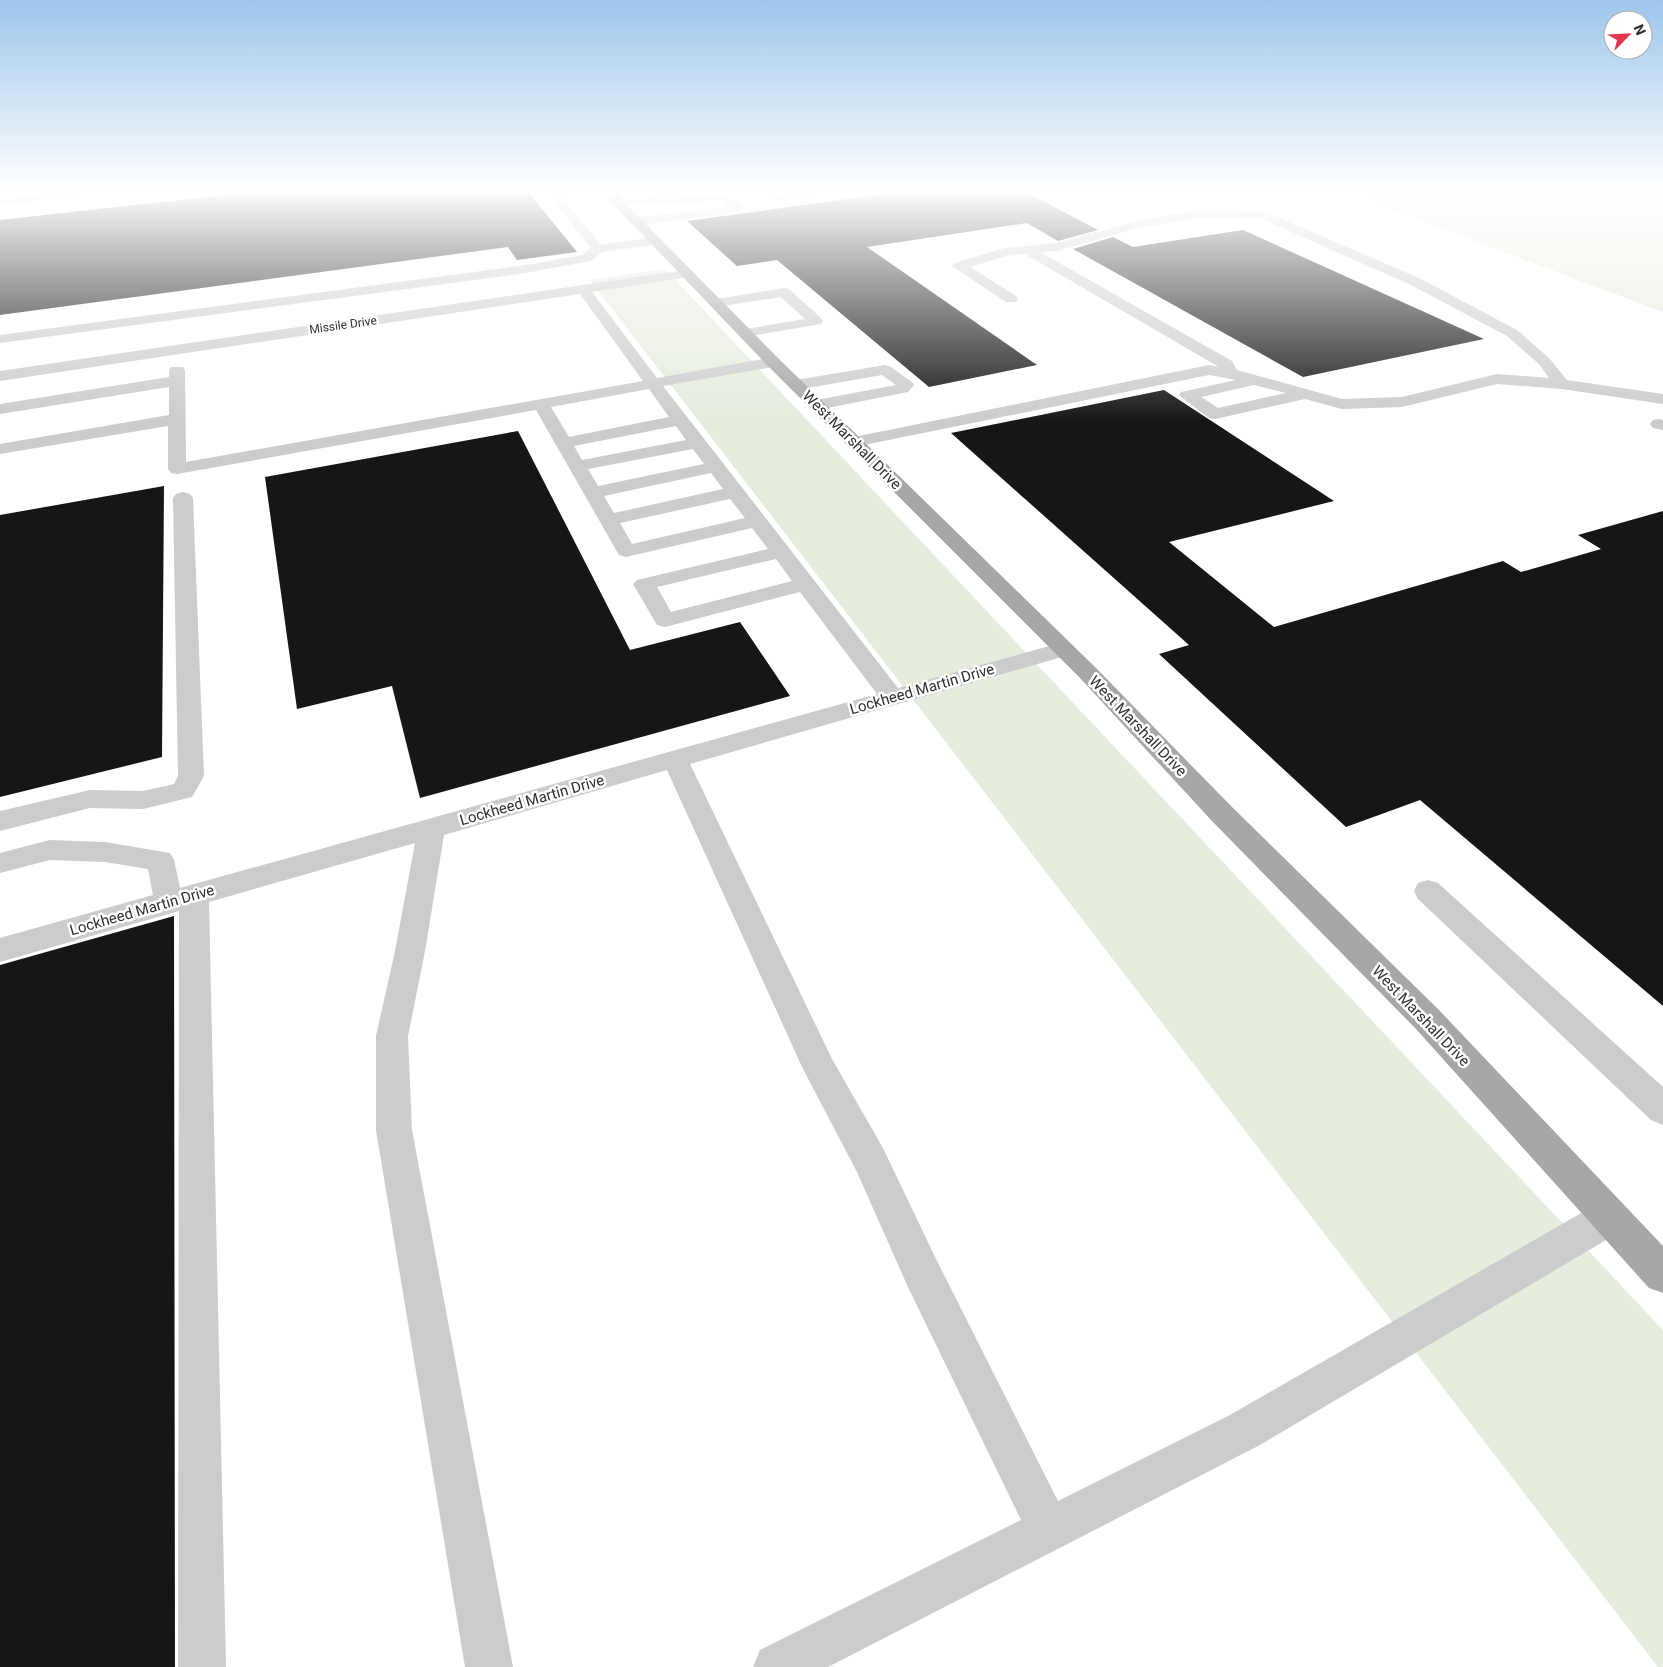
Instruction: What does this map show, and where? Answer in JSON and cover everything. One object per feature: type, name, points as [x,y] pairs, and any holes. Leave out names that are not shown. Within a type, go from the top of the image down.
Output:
[{"type":"main road","name":"West Marshall Drive","points":[[677,266],[1064,649],[1222,814],[1427,1019],[1663,1274]]},
{"type":"lane","points":[[0,340],[542,266]]},
{"type":"lane","points":[[960,266],[1011,299]]},
{"type":"lane","points":[[1054,266],[1226,364],[1230,373]]},
{"type":"lane","points":[[1379,266],[1416,282],[1512,333],[1544,361],[1562,384]]},
{"type":"lane","points":[[0,353],[497,282],[519,270]]},
{"type":"lane","name":"Missile Drive","points":[[0,376],[685,274]]},
{"type":"lane","points":[[583,289],[653,384],[655,402],[680,420],[893,698]]},
{"type":"lane","points":[[716,303],[784,292],[816,321],[744,332]]},
{"type":"lane","points":[[0,409],[177,376],[185,367],[185,349]]},
{"type":"lane","points":[[169,351],[169,369],[177,376],[177,469],[773,362]]},
{"type":"lane","points":[[1188,358],[1208,354]]},
{"type":"lane","points":[[796,384],[885,370],[906,385],[902,389],[817,405]]},
{"type":"lane","points":[[854,442],[1209,370],[1230,373],[1342,404],[1402,402],[1497,379],[1562,384],[1663,400]]},
{"type":"lane","points":[[1257,381],[1187,395],[1216,414],[1307,394]]},
{"type":"lane","points":[[541,404],[665,620],[805,584]]},
{"type":"lane","points":[[955,405],[971,418]]},
{"type":"lane","points":[[551,421],[570,417]]},
{"type":"lane","points":[[0,449],[177,419]]},
{"type":"lane","points":[[563,443],[680,420]]},
{"type":"lane","points":[[577,466],[697,443]]},
{"type":"lane","points":[[592,493],[715,467]]},
{"type":"lane","points":[[608,520],[735,492]]},
{"type":"lane","points":[[0,821],[90,799],[143,800],[183,791],[191,776],[183,498]]},
{"type":"lane","points":[[626,551],[757,521]]},
{"type":"lane","points":[[644,584],[780,552]]},
{"type":"lane","name":"Lockheed Martin Drive","points":[[0,950],[1064,649]]},
{"type":"lane","points":[[675,760],[820,1069],[870,1160],[921,1271],[1049,1530]]},
{"type":"lane","points":[[430,828],[410,951],[392,1036],[394,1130],[489,1667]]},
{"type":"lane","points":[[0,863],[50,850],[105,852],[160,860],[182,899],[202,1667]]},
{"type":"lane","points":[[1428,891],[1663,1109]]},
{"type":"lane","points":[[802,1661],[1049,1530],[1245,1430],[1610,1217]]},
{"type":"shaded area","points":[[1540,266],[1663,266],[1663,312]]},
{"type":"shaded area","points":[[665,269],[1663,1330],[1663,1667],[1658,1667],[590,280]]},
{"type":"building","points":[[0,266],[368,266],[0,315]]},
{"type":"building","points":[[784,266],[894,266],[1037,365],[929,387]]},
{"type":"building","points":[[1103,266],[1322,266],[1484,339],[1303,377]]},
{"type":"building","points":[[1164,390],[1334,501],[1169,542],[1274,627],[1503,561],[1521,572],[1601,549],[1578,535],[1663,511],[1663,1006],[1420,800],[1346,827],[1159,654],[1189,645],[951,433]]},
{"type":"building","points":[[518,431],[630,650],[740,622],[790,696],[420,798],[392,686],[297,709],[265,477]]},
{"type":"building","points":[[164,486],[162,757],[0,797],[0,515]]},
{"type":"building","points":[[174,916],[175,1667],[0,1667],[0,965]]}]
